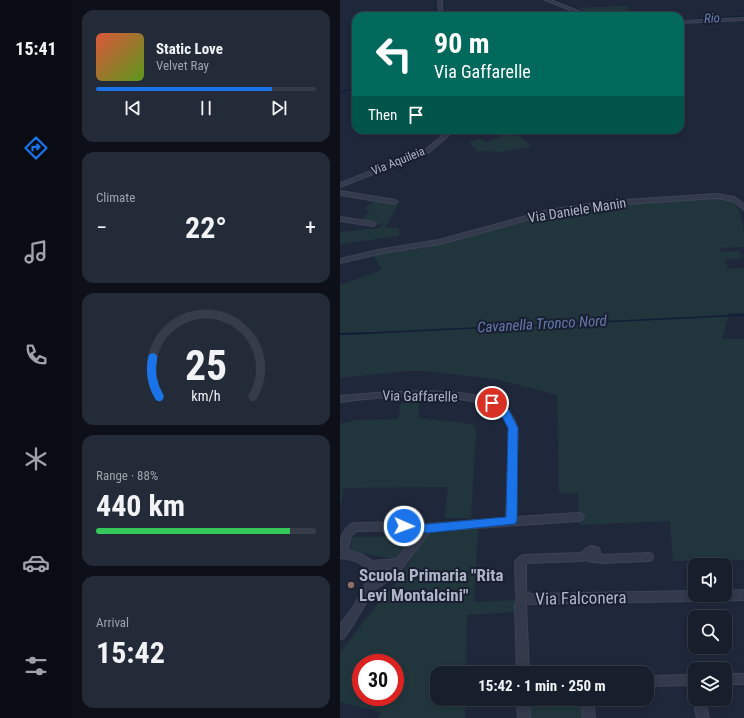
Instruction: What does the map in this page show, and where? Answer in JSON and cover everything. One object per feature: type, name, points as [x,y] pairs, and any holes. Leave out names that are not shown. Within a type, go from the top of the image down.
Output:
[{"type":"street","points":[[440,0],[441,12]]},
{"type":"street","points":[[547,0],[578,12]]},
{"type":"street","points":[[684,22],[744,19]]},
{"type":"street","name":"Via Aquileia","points":[[340,185],[427,151],[447,134]]},
{"type":"street","points":[[340,193],[396,202]]},
{"type":"street","name":"Via Daniele Manin","points":[[340,261],[378,252],[440,242],[537,214],[582,206],[717,196],[739,202],[744,208]]},
{"type":"street","points":[[340,219],[373,224]]},
{"type":"street","name":"Via Gaffarelle","points":[[340,399],[385,395],[428,394],[479,399],[492,403],[501,408],[510,419],[513,428],[511,521]]},
{"type":"street","points":[[340,634],[370,588],[374,576],[371,565],[364,560],[341,554],[346,535],[348,531],[354,527],[419,526],[427,528],[579,517]]},
{"type":"street","points":[[370,588],[394,571],[427,528]]},
{"type":"street","name":"Via Falconera","points":[[648,557],[601,559],[591,556],[527,558],[522,560],[520,563],[520,590],[523,596],[530,599],[744,595]]},
{"type":"street","points":[[371,565],[400,563]]},
{"type":"street","points":[[523,596],[520,605],[523,666]]},
{"type":"street","points":[[732,680],[744,679]]},
{"type":"street","points":[[654,680],[688,681]]},
{"type":"street","points":[[523,706],[524,718]]},
{"type":"street","points":[[588,706],[589,718]]},
{"type":"street","points":[[700,706],[703,718]]},
{"type":"green space","points":[[627,6],[629,12],[586,12],[577,8]]},
{"type":"green space","points":[[499,134],[517,134],[532,147],[500,152],[478,152],[469,142],[481,139],[485,142],[501,137]]},
{"type":"green space","points":[[722,198],[729,201],[739,210],[743,223],[744,247],[719,248],[720,252],[739,251],[743,258],[724,260],[729,269],[744,268],[744,313],[727,313],[728,318],[722,339],[744,339],[744,560],[732,560],[732,558],[688,558],[688,561],[673,561],[670,521],[579,525],[578,493],[563,494],[559,491],[557,395],[495,379],[425,371],[407,371],[340,378],[340,285],[382,270],[373,255],[420,249],[519,220],[567,210],[689,199]]},
{"type":"green space","points":[[374,201],[398,205],[385,228],[399,228],[399,236],[340,244],[340,232],[379,228],[382,225],[360,221],[370,212],[364,209]]},
{"type":"green space","points":[[401,403],[419,403],[418,418],[472,424],[477,432],[471,518],[445,518],[448,487],[344,488],[340,508],[340,424],[358,420],[398,419]]},
{"type":"green space","points":[[478,527],[474,602],[514,600],[515,612],[467,615],[466,666],[430,666],[430,706],[465,706],[465,718],[378,718],[381,712],[356,706],[404,706],[404,654],[352,654],[352,705],[340,702],[340,653],[375,607],[396,583],[432,529]]},
{"type":"green space","points":[[403,532],[414,532],[414,535],[397,558],[394,559],[350,551],[353,537],[403,536]]},
{"type":"green space","points":[[527,706],[582,706],[583,718],[528,718]]},
{"type":"waterway","points":[[555,0],[584,12]]},
{"type":"waterway","name":"Rio","points":[[684,20],[744,16]]},
{"type":"waterway","name":"Rio","points":[[340,92],[352,89]]},
{"type":"waterway","name":"Cavanella Tronco Nord","points":[[368,333],[744,315]]},
{"type":"waterway","name":"Cavanella Tronco Nord","points":[[340,334],[368,333]]},
{"type":"waterway","name":"Cavanella Tronco Nord","points":[[350,334],[368,333]]},
{"type":"place","name":"Scuola Primaria \"Rita Levi Montalcini\"","points":[[351,585]]},
{"type":"route","points":[[404,526],[419,526],[427,528],[511,521],[513,428],[510,419],[501,408],[492,403]]}]
